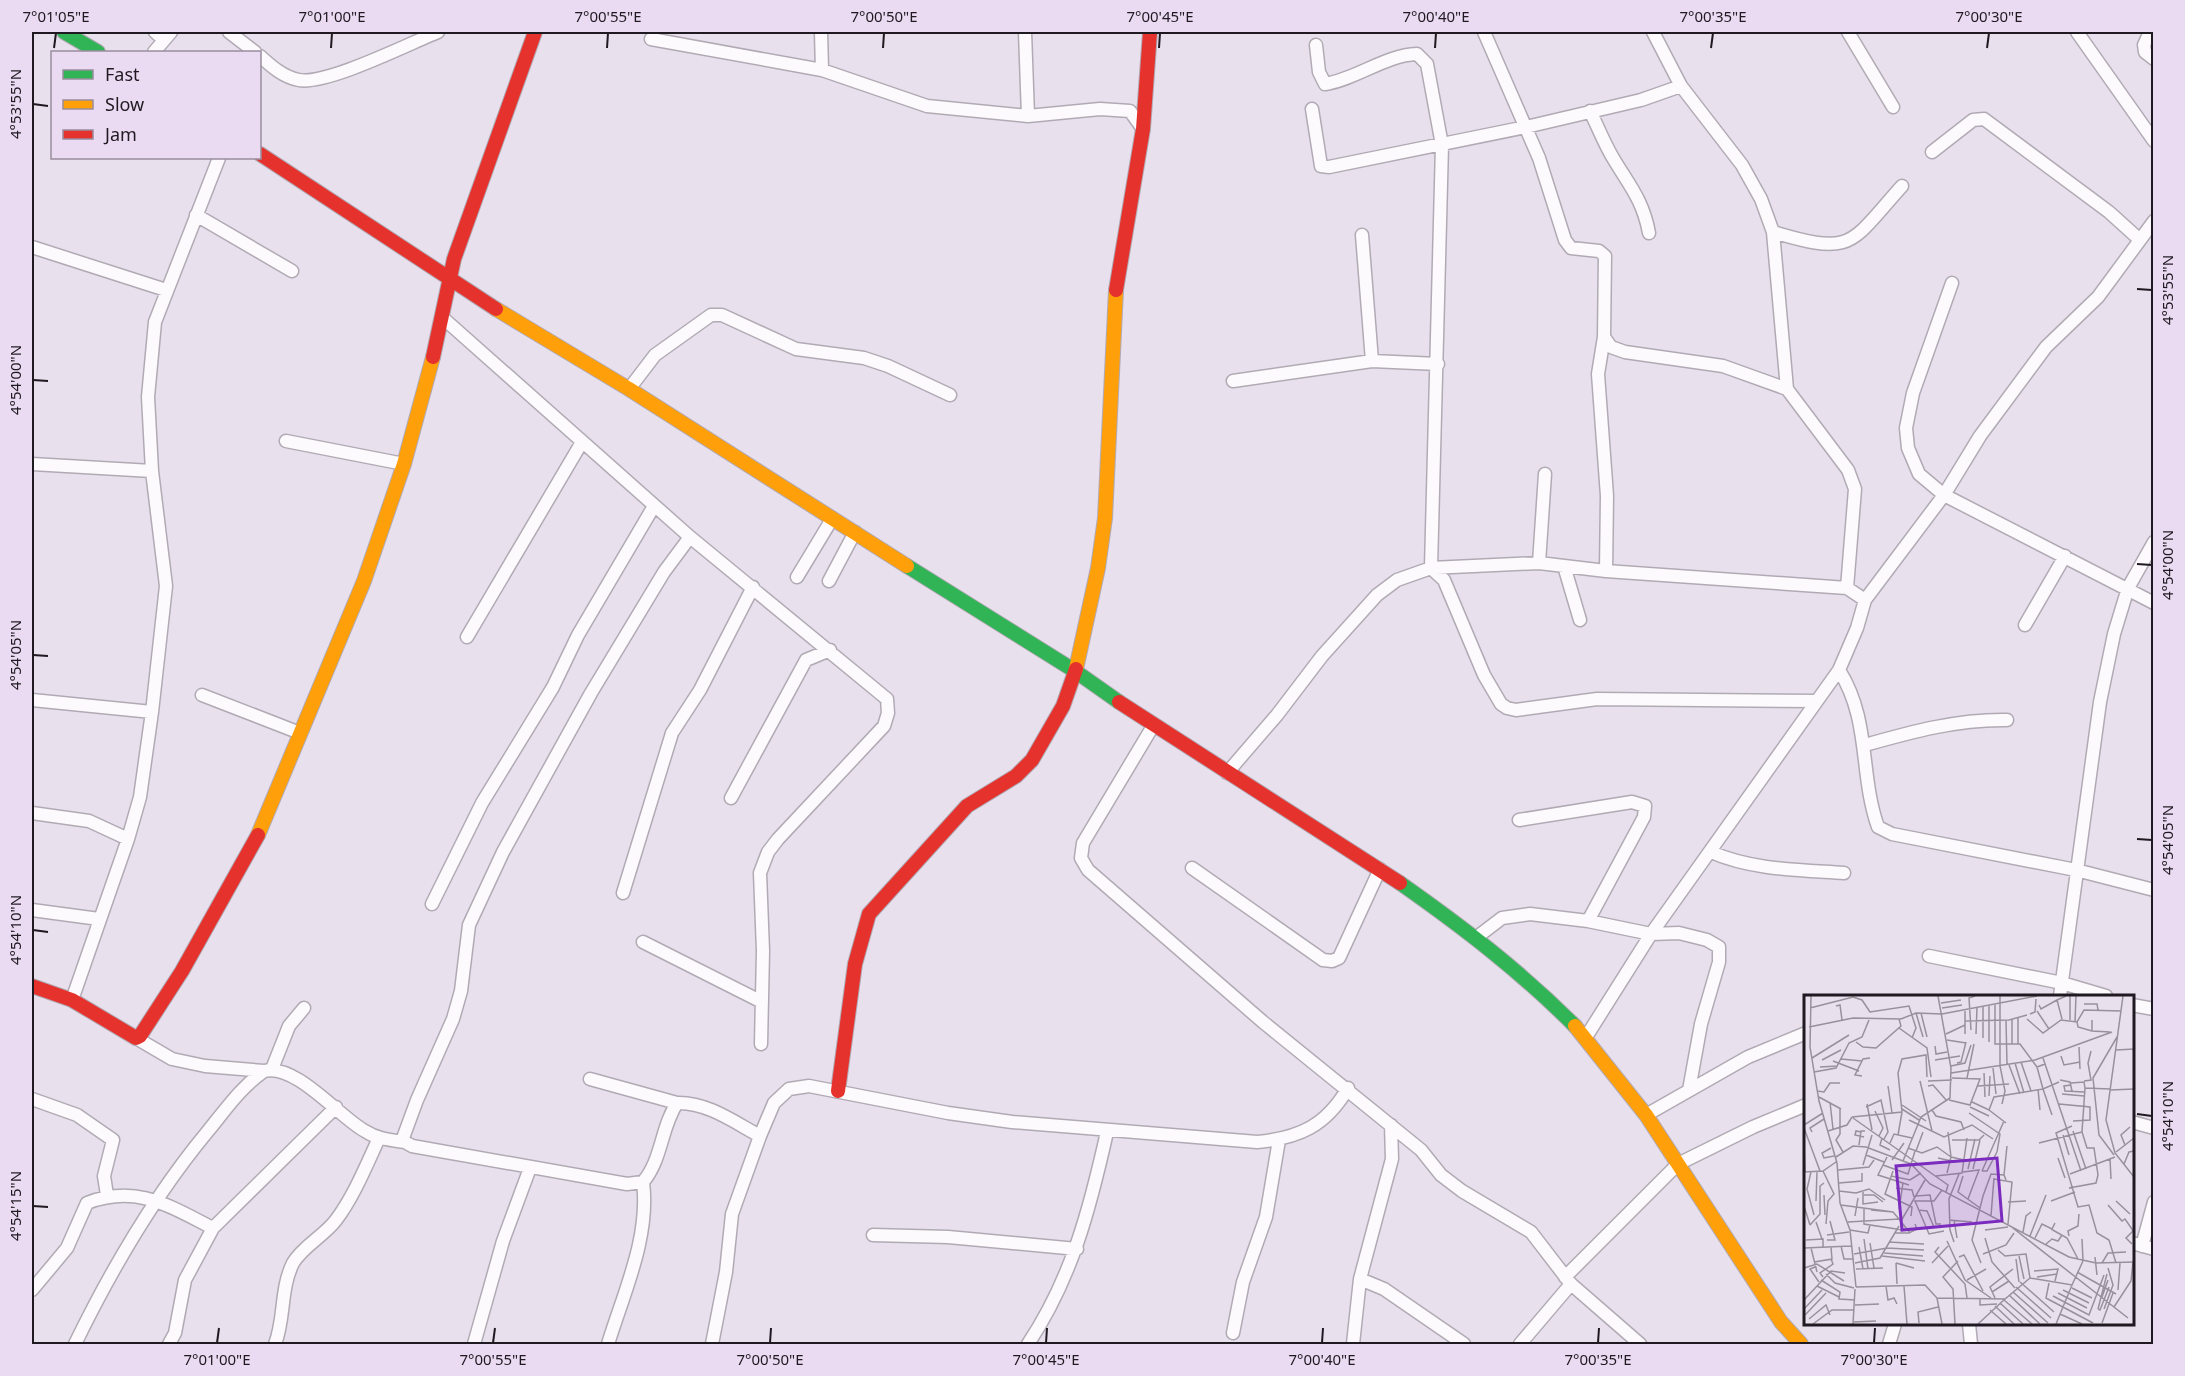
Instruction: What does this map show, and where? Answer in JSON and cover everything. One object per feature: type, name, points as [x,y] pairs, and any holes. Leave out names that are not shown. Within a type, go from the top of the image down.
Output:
[{"type":"street","points":[[64,32],[96,51]]},
{"type":"street","points":[[229,32],[254,51]]},
{"type":"street","points":[[261,57],[279,72],[300,80],[322,79],[438,32]]},
{"type":"street","points":[[136,1038],[182,971],[256,839],[364,581],[404,464],[443,318],[454,259],[535,32]]},
{"type":"street","points":[[821,32],[822,70]]},
{"type":"street","points":[[1025,32],[1028,116]]},
{"type":"street","points":[[838,1091],[855,964],[869,914],[967,806],[1016,776],[1032,760],[1063,706],[1075,670],[1098,568],[1105,518],[1117,276],[1143,129],[1150,32]]},
{"type":"street","points":[[1484,32],[1539,158],[1565,240],[1571,248],[1599,251],[1605,256],[1604,337],[1598,374],[1607,496],[1606,572]]},
{"type":"street","points":[[1653,32],[1680,86],[1742,165],[1761,199],[1773,232],[1787,389],[1848,470],[1855,489],[1848,588]]},
{"type":"street","points":[[1848,32],[1893,107]]},
{"type":"street","points":[[2077,32],[2154,141]]},
{"type":"street","points":[[2150,32],[2144,45],[2145,52],[2154,59]]},
{"type":"street","points":[[154,51],[163,34]]},
{"type":"street","points":[[651,39],[822,70],[927,106],[1028,116],[1100,109],[1130,111],[1143,129]]},
{"type":"street","points":[[1316,45],[1319,72],[1325,84],[1365,72],[1403,54],[1417,54],[1427,64],[1442,145],[1431,568],[1444,580],[1484,675],[1501,704],[1516,710],[1598,699],[1817,701]]},
{"type":"street","points":[[1312,109],[1321,166],[1344,165],[1641,100],[1680,86]]},
{"type":"street","points":[[1590,111],[1613,158],[1632,184],[1646,213],[1649,233]]},
{"type":"street","points":[[1932,152],[1972,120],[1984,120],[2109,212],[2140,240]]},
{"type":"street","points":[[261,155],[450,281],[629,388],[769,480],[1075,670],[1153,726],[1380,869],[1477,937],[1536,987],[1586,1037],[1646,1115],[1781,1322],[1801,1344]]},
{"type":"street","points":[[72,1000],[128,839],[140,797],[152,712],[166,586],[152,471],[148,397],[155,322],[219,159]]},
{"type":"street","points":[[1773,232],[1811,244],[1842,244],[1858,234],[1902,186]]},
{"type":"street","points":[[196,215],[292,271]]},
{"type":"street","points":[[1586,1037],[1651,934],[1839,670],[1865,600],[1944,495],[1980,436],[2046,347],[2098,297],[2154,220]]},
{"type":"street","points":[[1362,235],[1372,361]]},
{"type":"street","points":[[32,247],[166,290]]},
{"type":"street","points":[[1952,283],[1913,393],[1906,428],[1908,448],[1918,474],[1944,495],[2154,603]]},
{"type":"street","points":[[629,388],[655,355],[711,315],[735,319],[796,349],[864,358],[888,366],[950,394]]},
{"type":"street","points":[[443,318],[690,537],[887,699],[888,713],[884,726],[768,852],[760,873],[764,951],[761,1044]]},
{"type":"street","points":[[1604,337],[1611,347],[1625,352],[1723,366],[1787,389]]},
{"type":"street","points":[[1233,381],[1372,361],[1438,364]]},
{"type":"street","points":[[286,441],[404,464]]},
{"type":"street","points":[[467,637],[582,442]]},
{"type":"street","points":[[32,464],[152,471]]},
{"type":"street","points":[[1539,563],[1545,474]]},
{"type":"street","points":[[432,904],[482,803],[553,687],[578,635],[654,506]]},
{"type":"street","points":[[797,577],[832,519]]},
{"type":"street","points":[[829,581],[855,532]]},
{"type":"street","points":[[405,1142],[405,1131],[417,1100],[453,1019],[460,991],[469,925],[502,852],[591,693],[664,573],[690,537]]},
{"type":"street","points":[[2060,995],[2100,702],[2114,634],[2128,588],[2154,542]]},
{"type":"street","points":[[2025,625],[2065,556]]},
{"type":"street","points":[[1227,773],[1277,715],[1322,656],[1377,595],[1397,580],[1431,568],[1539,563],[1606,572],[1848,588],[1865,600]]},
{"type":"street","points":[[1564,566],[1580,620]]},
{"type":"street","points":[[623,893],[672,733],[700,690],[753,587]]},
{"type":"street","points":[[731,798],[806,660],[830,650]]},
{"type":"street","points":[[1839,670],[1851,690],[1865,745],[1872,811],[1878,826],[1892,834],[2076,870],[2154,890]]},
{"type":"street","points":[[202,695],[300,733]]},
{"type":"street","points":[[32,700],[152,712]]},
{"type":"street","points":[[1865,745],[1919,730],[1982,720],[2007,720]]},
{"type":"street","points":[[1153,726],[1083,843],[1081,858],[1088,870],[1263,1022],[1421,1150],[1441,1175],[1531,1232],[1568,1280],[1640,1344]]},
{"type":"street","points":[[1519,820],[1632,802],[1645,806],[1644,817],[1588,921]]},
{"type":"street","points":[[32,813],[89,821],[128,839]]},
{"type":"street","points":[[1711,852],[1754,866],[1844,873]]},
{"type":"street","points":[[1192,868],[1323,960],[1332,961],[1339,958],[1380,869]]},
{"type":"street","points":[[32,910],[99,919]]},
{"type":"street","points":[[1477,937],[1502,918],[1530,914],[1588,921],[1651,934],[1679,933],[1707,940],[1719,947],[1719,962],[1701,1024],[1689,1090]]},
{"type":"street","points":[[643,942],[762,1002]]},
{"type":"street","points":[[1929,956],[2062,983],[2103,995]]},
{"type":"street","points":[[32,986],[72,1000],[172,1059],[204,1066],[281,1070],[336,1107],[363,1130],[379,1138],[617,1183],[644,1182]]},
{"type":"street","points":[[2134,1005],[2154,1010]]},
{"type":"street","points":[[75,1344],[138,1225],[189,1152],[232,1100],[268,1070],[288,1026],[304,1008]]},
{"type":"street","points":[[1646,1115],[1748,1057],[1804,1034]]},
{"type":"street","points":[[590,1079],[677,1103],[691,1103],[717,1113],[760,1137]]},
{"type":"street","points":[[712,1344],[726,1272],[732,1214],[774,1103],[789,1089],[809,1086],[948,1113],[1107,1132],[1257,1142],[1279,1140],[1311,1129],[1336,1109],[1347,1088]]},
{"type":"street","points":[[32,1099],[77,1115],[109,1136],[113,1146],[104,1184],[107,1195]]},
{"type":"street","points":[[608,1344],[642,1233],[646,1208],[644,1182],[653,1171],[668,1116],[677,1103]]},
{"type":"street","points":[[1520,1344],[1568,1280],[1678,1164],[1753,1127],[1804,1106]]},
{"type":"street","points":[[169,1344],[175,1333],[185,1280],[213,1228],[336,1107]]},
{"type":"street","points":[[2134,1122],[2154,1128]]},
{"type":"street","points":[[1353,1344],[1360,1279],[1392,1159],[1391,1125]]},
{"type":"street","points":[[1028,1344],[1058,1292],[1077,1248],[1107,1132]]},
{"type":"street","points":[[275,1344],[279,1335],[287,1276],[295,1260],[335,1222],[356,1188],[379,1138]]},
{"type":"street","points":[[1233,1333],[1243,1282],[1266,1217],[1279,1140]]},
{"type":"street","points":[[474,1344],[500,1251],[530,1168]]},
{"type":"street","points":[[32,1290],[67,1248],[87,1203],[107,1195],[156,1199],[213,1228]]},
{"type":"street","points":[[2143,1246],[2154,1202]]},
{"type":"street","points":[[873,1234],[948,1237],[1077,1248]]},
{"type":"street","points":[[1360,1279],[1384,1289],[1464,1344]]},
{"type":"street","points":[[1889,1344],[1894,1325]]},
{"type":"street","points":[[1969,1325],[1971,1344]]},
{"type":"traffic: fast","points":[[64,32],[96,51]]},
{"type":"traffic: fast","points":[[907,566],[1075,671],[1119,702]]},
{"type":"traffic: fast","points":[[1400,883],[1491,951],[1575,1026]]},
{"type":"traffic: slow","points":[[1076,669],[1098,568],[1105,518],[1116,290]]},
{"type":"traffic: slow","points":[[496,309],[629,389],[907,566]]},
{"type":"traffic: slow","points":[[258,835],[364,581],[404,464],[433,357]]},
{"type":"traffic: slow","points":[[1575,1026],[1646,1115],[1781,1322],[1801,1344]]},
{"type":"traffic: jam","points":[[433,357],[454,259],[535,32]]},
{"type":"traffic: jam","points":[[1116,290],[1143,129],[1150,32]]},
{"type":"traffic: jam","points":[[261,155],[496,309]]},
{"type":"traffic: jam","points":[[838,1091],[855,964],[869,914],[967,806],[1016,776],[1032,760],[1063,706],[1076,669]]},
{"type":"traffic: jam","points":[[1119,702],[1400,883]]},
{"type":"traffic: jam","points":[[32,986],[72,1000],[136,1038],[140,1036],[182,971],[258,835]]}]
